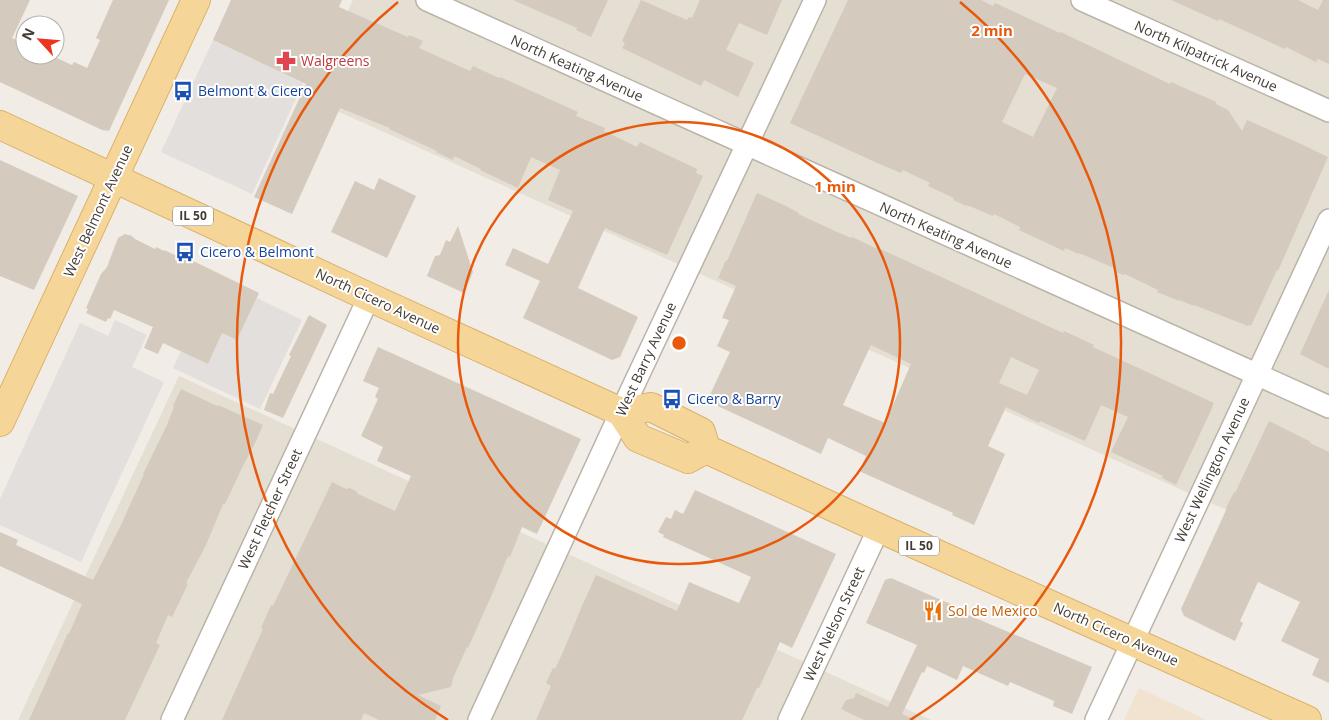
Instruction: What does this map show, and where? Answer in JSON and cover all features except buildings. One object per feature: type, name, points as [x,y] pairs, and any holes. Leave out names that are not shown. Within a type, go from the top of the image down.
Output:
[{"type":"main road","name":"West Belmont Avenue","points":[[0,422],[196,0]]},
{"type":"main road","name":"North Cicero Avenue","points":[[0,125],[113,179],[621,412],[651,407],[702,432],[706,449],[1307,720]]},
{"type":"street","name":"North Keating Avenue","points":[[427,0],[1329,407]]},
{"type":"street","name":"West Barry Avenue","points":[[479,720],[621,412],[815,0]]},
{"type":"street","name":"North Kilpatrick Avenue","points":[[1082,0],[1329,111]]},
{"type":"street","name":"West Wellington Avenue","points":[[1096,720],[1329,220]]},
{"type":"street","name":"West Fletcher Street","points":[[172,720],[369,297]]},
{"type":"street","name":"West Nelson Street","points":[[789,720],[879,528]]},
{"type":"shaded area","points":[[353,0],[1329,0],[1329,556],[308,98]]},
{"type":"shaded area","points":[[213,40],[303,83],[252,194],[161,152]]},
{"type":"shaded area","points":[[257,298],[302,320],[260,409],[173,368],[181,351],[208,364],[222,333],[237,340]]},
{"type":"shaded area","points":[[115,320],[147,335],[132,367],[164,382],[81,562],[0,525],[0,499],[80,323],[108,336]]},
{"type":"shaded area","points":[[179,376],[931,720],[18,720]]},
{"type":"shaded area","points":[[1139,688],[1207,720],[1124,720]]},
{"type":"place","name":"Walgreens","points":[[286,61]]},
{"type":"place","name":"Belmont & Cicero","points":[[183,91]]},
{"type":"place","name":"Cicero & Belmont","points":[[185,252]]},
{"type":"place","name":"Cicero & Barry","points":[[672,399]]},
{"type":"place","name":"Sol de Mexico","points":[[933,611]]}]
